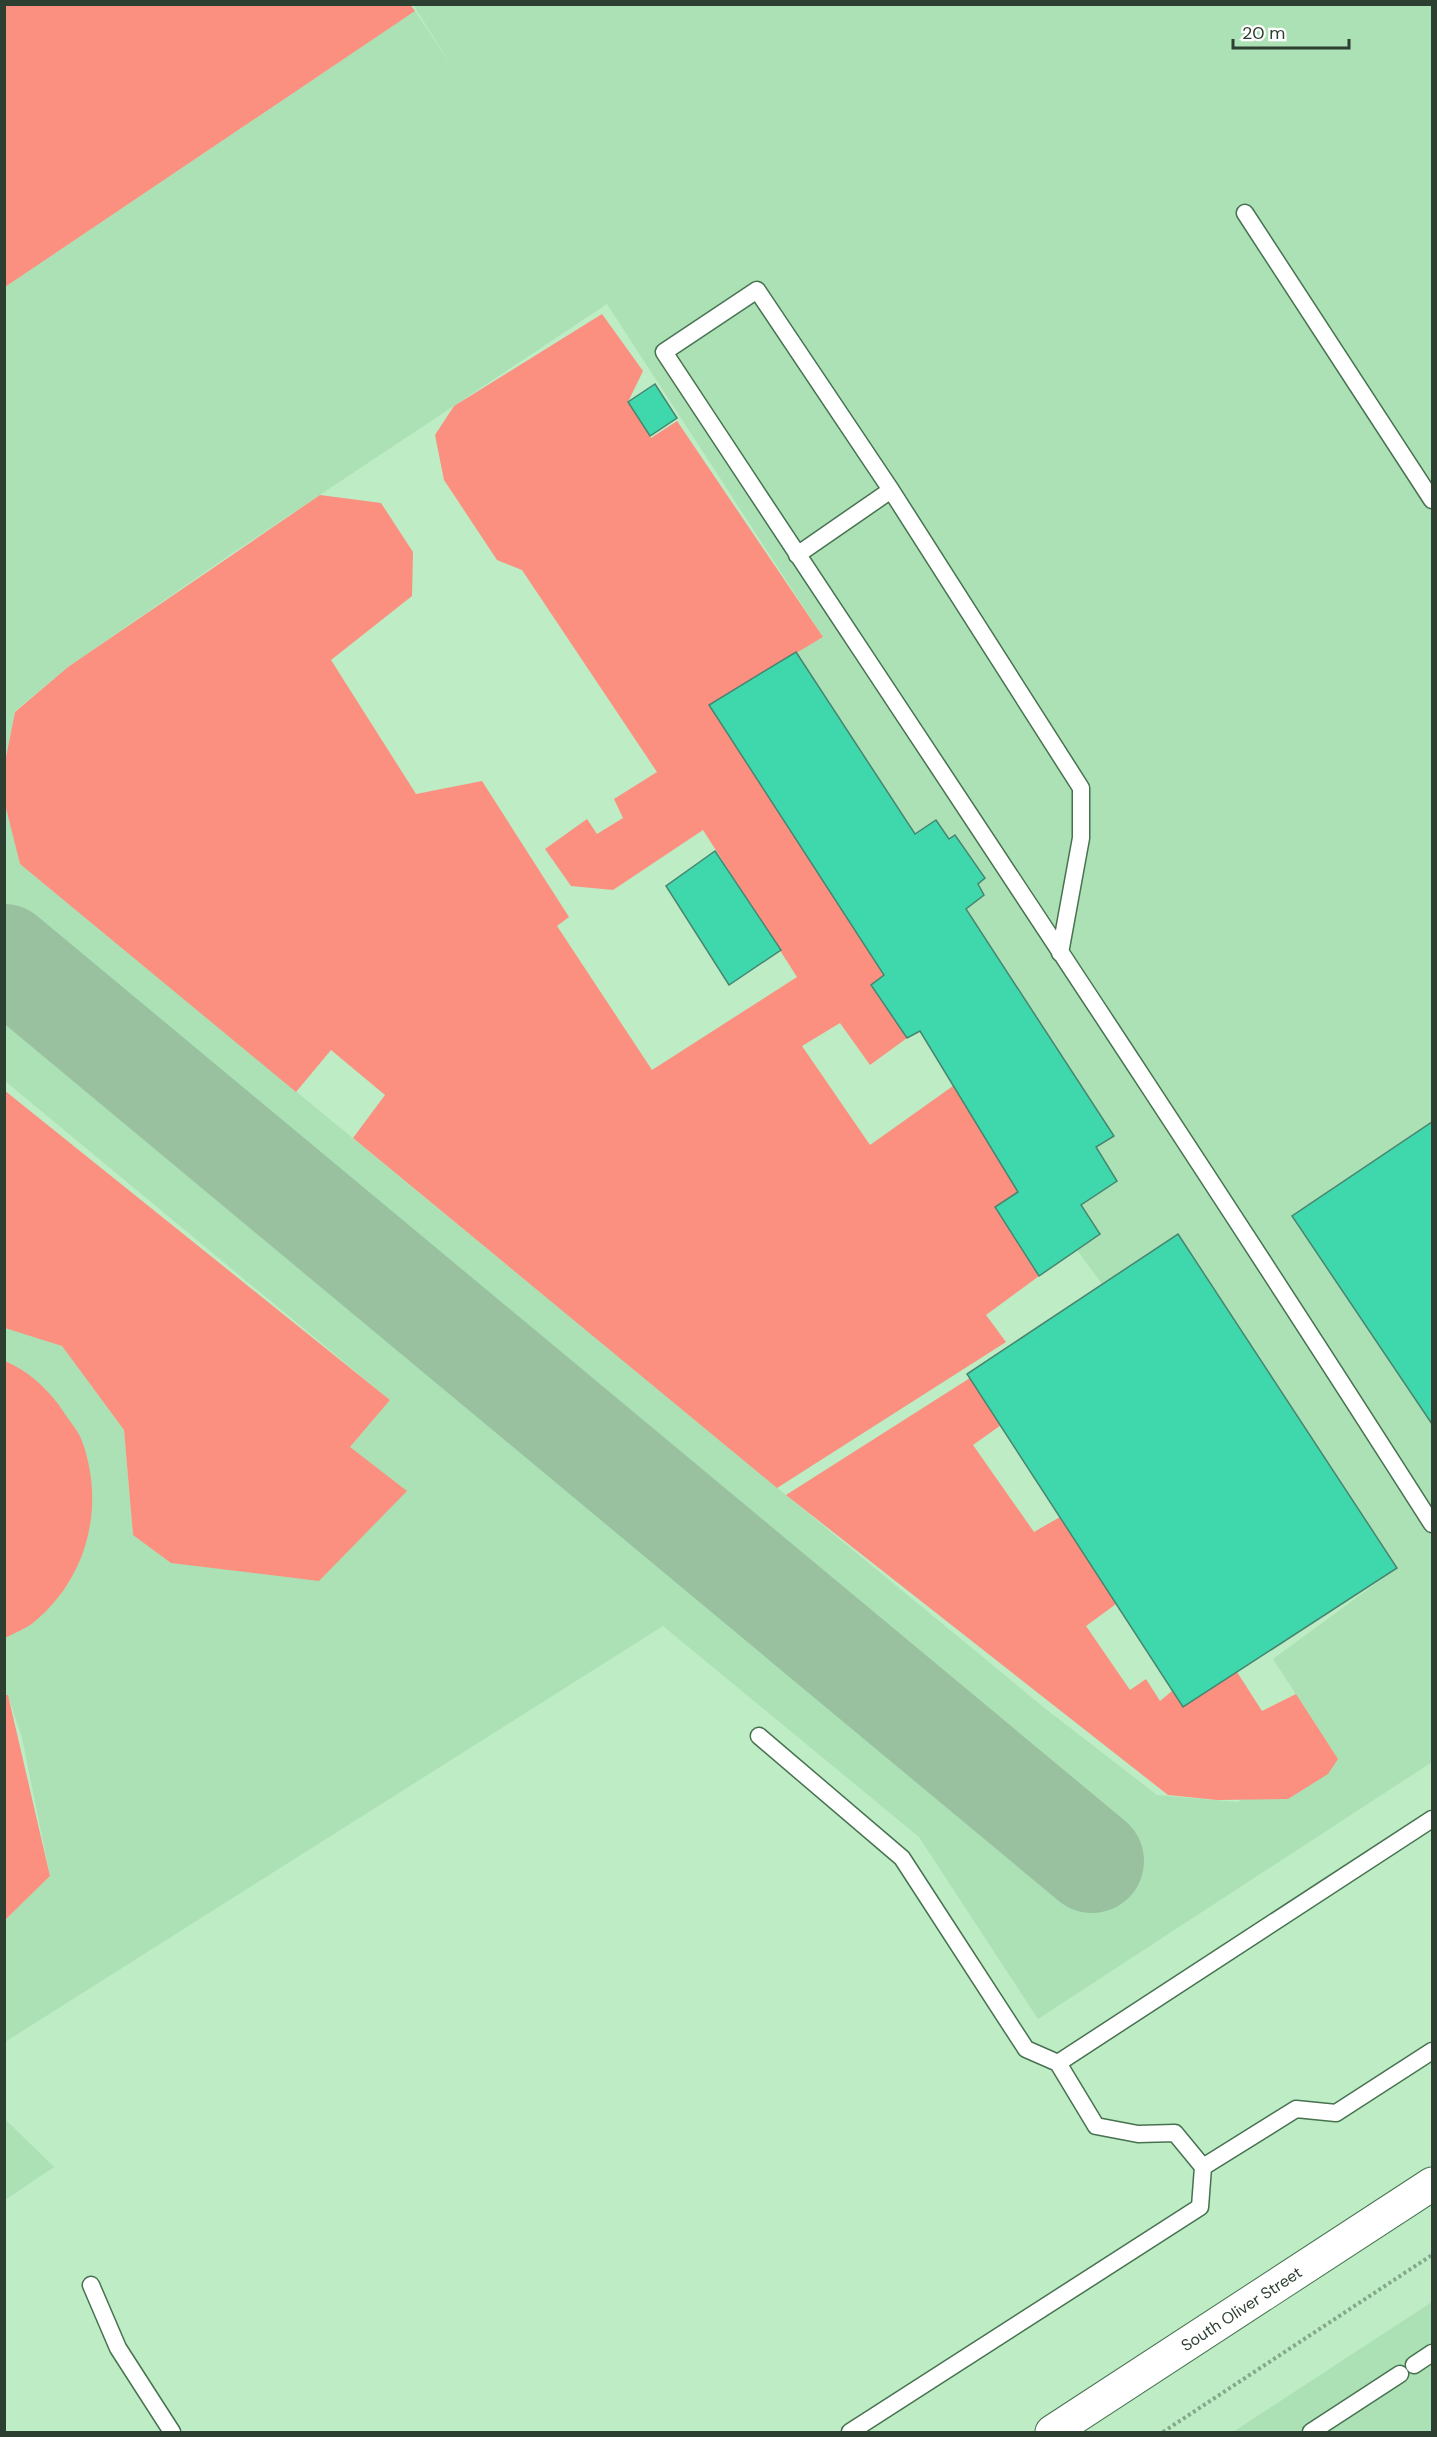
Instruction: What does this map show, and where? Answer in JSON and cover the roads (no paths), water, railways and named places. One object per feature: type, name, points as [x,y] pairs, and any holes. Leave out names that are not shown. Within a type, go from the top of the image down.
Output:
[{"type":"main road","name":"South Oliver Street","points":[[1052,2433],[1432,2184]]},
{"type":"lane","points":[[1245,213],[1432,500]]},
{"type":"lane","points":[[1060,953],[1081,838],[1081,788],[891,490],[757,290],[664,352],[797,555],[1060,953],[1262,1257],[1432,1524]]},
{"type":"lane","points":[[797,555],[891,490]]},
{"type":"lane","points":[[759,1737],[902,1858],[1026,2049],[1058,2063],[1096,2126],[1138,2134],[1175,2133],[1203,2168],[1200,2207],[850,2433]]},
{"type":"lane","points":[[1058,2063],[1432,1819]]},
{"type":"lane","points":[[1203,2168],[1296,2109],[1336,2113],[1432,2051]]},
{"type":"lane","points":[[92,2284],[118,2348],[171,2433]]},
{"type":"lane","points":[[1311,2433],[1432,2353]]}]
